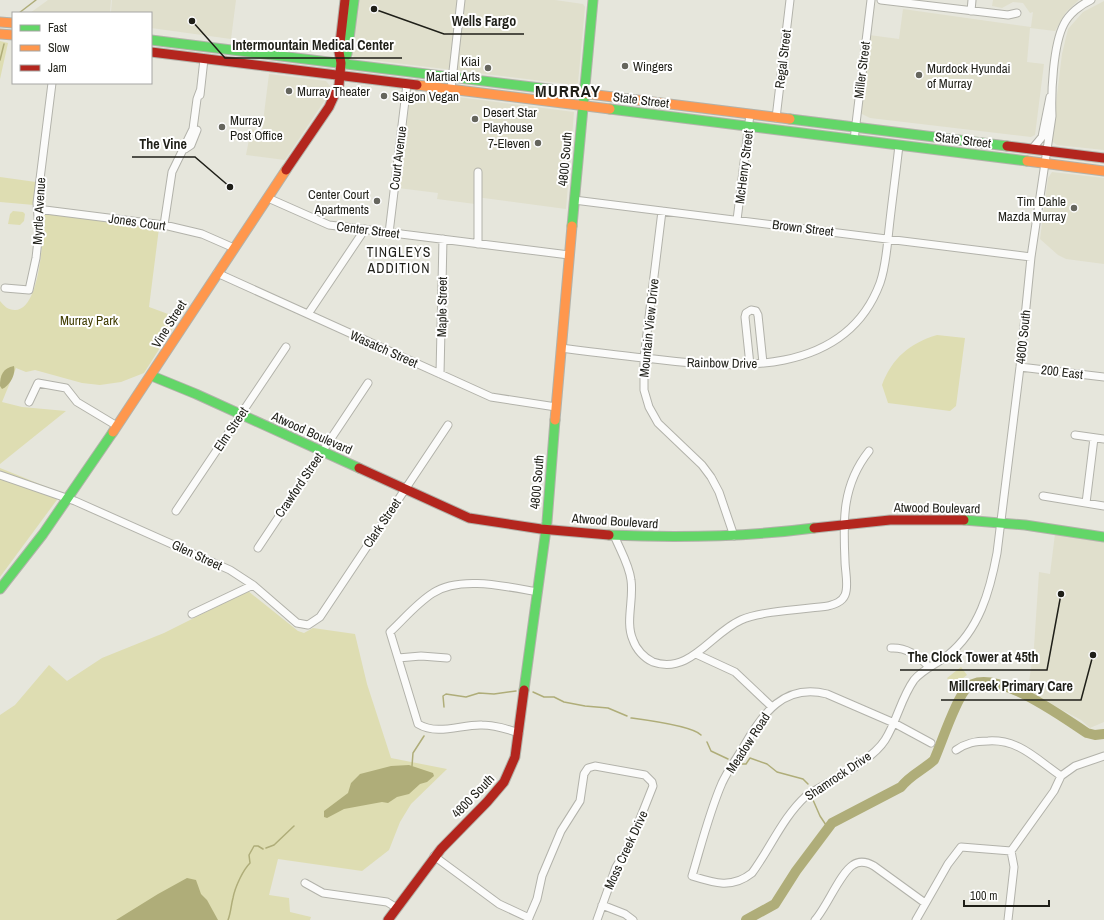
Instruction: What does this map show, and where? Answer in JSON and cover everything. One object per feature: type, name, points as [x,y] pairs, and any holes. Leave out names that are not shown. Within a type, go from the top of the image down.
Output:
[{"type":"street","name":"Vine Street","points":[[0,589],[34,547],[152,376],[217,273],[329,107],[336,93],[340,76],[341,63],[339,52],[345,0]]},
{"type":"street","name":"Vine Street","points":[[341,63],[347,54],[354,0]]},
{"type":"street","points":[[451,90],[462,0]]},
{"type":"street","name":"4800 South","points":[[388,920],[434,856],[502,786],[513,764],[519,733],[546,528],[582,106],[593,0]]},
{"type":"street","name":"Regal Street","points":[[776,118],[790,0]]},
{"type":"street","name":"Miller Street","points":[[854,140],[871,0]]},
{"type":"street","points":[[881,0],[1008,16],[1017,13]]},
{"type":"street","points":[[971,11],[972,0]]},
{"type":"street","points":[[1032,149],[1042,137],[1046,108],[1051,93],[1059,38],[1064,24],[1077,9],[1091,0]]},
{"type":"street","points":[[0,22],[12,23]]},
{"type":"street","points":[[0,34],[12,35]]},
{"type":"street","name":"State Street","points":[[152,40],[1104,158]]},
{"type":"street","name":"State Street","points":[[152,52],[1104,171]]},
{"type":"street","points":[[164,225],[172,172],[185,149],[184,146],[192,129],[196,99],[200,91],[204,59]]},
{"type":"street","name":"Myrtle Avenue","points":[[5,288],[29,290],[36,258],[39,231],[37,209],[52,84]]},
{"type":"street","name":"Court Avenue","points":[[389,233],[407,84]]},
{"type":"street","name":"4600 South","points":[[1001,523],[1020,367],[1031,257],[1052,116],[1051,93]]},
{"type":"street","name":"McHenry Street","points":[[738,220],[750,114]]},
{"type":"street","name":"Rainbow Drive","points":[[561,348],[708,365],[750,365],[784,360],[813,352],[838,338],[853,326],[867,308],[878,289],[884,267],[899,145]]},
{"type":"street","points":[[478,172],[478,244]]},
{"type":"street","name":"Center Street","points":[[268,198],[327,225],[569,255]]},
{"type":"street","name":"Brown Street","points":[[574,200],[1031,257]]},
{"type":"street","name":"Jones Court","points":[[37,209],[164,225],[202,234],[234,248]]},
{"type":"street","name":"Mountain View Drive","points":[[662,211],[644,358],[644,390],[653,415],[663,430],[696,459],[711,477],[719,492],[734,536]]},
{"type":"street","points":[[308,314],[365,230]]},
{"type":"street","name":"Maple Street","points":[[440,374],[443,239]]},
{"type":"street","name":"Wasatch Street","points":[[217,273],[494,398],[556,407]]},
{"type":"street","points":[[750,365],[745,317],[746,313],[751,310],[756,311],[758,315],[763,364]]},
{"type":"street","name":"Elm Street","points":[[176,511],[286,347]]},
{"type":"street","name":"200 East","points":[[1020,367],[1104,378]]},
{"type":"street","name":"Atwood Boulevard","points":[[152,376],[405,488],[469,518],[614,535],[671,537],[788,533],[909,520],[1001,523],[1055,529],[1104,537]]},
{"type":"street","points":[[29,402],[38,383],[66,388],[77,402],[117,426]]},
{"type":"street","name":"Crawford Street","points":[[258,548],[368,383]]},
{"type":"street","name":"Clark Street","points":[[316,621],[448,425]]},
{"type":"street","points":[[1075,436],[1104,439]]},
{"type":"street","points":[[1086,503],[1094,438]]},
{"type":"street","points":[[614,535],[628,567],[631,580],[630,631],[638,651],[650,661],[666,664],[683,662],[696,654],[721,632],[742,619],[828,606],[839,602],[846,594],[844,526],[847,497],[851,480],[869,451]]},
{"type":"street","name":"Glen Street","points":[[0,475],[67,499],[155,536],[230,570],[253,585],[297,624],[308,625],[316,621]]},
{"type":"street","points":[[1043,496],[1104,506]]},
{"type":"street","name":"Shamrock Drive","points":[[692,876],[723,884],[737,882],[746,878],[756,868],[784,821],[799,802],[806,796],[870,756],[882,744],[894,723],[908,689],[915,679],[959,645],[977,619],[992,578],[1001,523]]},
{"type":"street","points":[[519,733],[499,726],[483,725],[447,729],[424,727],[418,724],[390,632],[423,600],[439,590],[480,582],[538,592]]},
{"type":"street","points":[[192,614],[253,585]]},
{"type":"street","points":[[891,648],[905,649],[921,659],[929,667]]},
{"type":"street","points":[[696,654],[734,672],[772,707]]},
{"type":"street","points":[[398,658],[421,656],[448,658]]},
{"type":"street","name":"Meadow Road","points":[[692,876],[723,781],[756,726],[772,707],[795,694],[819,692],[894,723],[931,743]]},
{"type":"street","points":[[956,750],[970,742],[996,740],[1012,743],[1023,748],[1061,776]]},
{"type":"street","points":[[1008,920],[1014,867],[1011,851],[1054,791],[1061,776],[1075,766],[1104,756]]},
{"type":"street","name":"Moss Creek Drive","points":[[528,919],[537,899],[542,876],[561,831],[580,801],[584,774],[588,768],[597,766],[643,774],[651,780],[653,784],[652,791],[630,844],[616,867],[597,920]]},
{"type":"street","points":[[916,920],[948,864],[961,847],[1011,851]]},
{"type":"street","points":[[434,856],[501,906],[528,919]]},
{"type":"street","points":[[816,920],[844,875],[851,866],[860,862],[869,863],[874,866],[925,903]]},
{"type":"street","points":[[305,883],[323,893],[387,902],[397,908]]},
{"type":"street","points":[[602,905],[625,914],[633,920]]},
{"type":"shaded area","points":[[48,0],[111,0],[110,12],[31,12]]},
{"type":"shaded area","points":[[112,0],[236,0],[231,39],[152,28],[152,12],[111,12]]},
{"type":"shaded area","points":[[358,0],[555,0],[583,4],[585,7],[578,83],[574,85],[355,58],[351,54]]},
{"type":"shaded area","points":[[993,0],[1079,0],[1066,12],[1055,31],[1030,28],[1027,62],[1044,64],[1035,135],[1031,137],[870,118],[860,113],[869,35],[899,39],[903,9],[1031,27],[1033,12],[1030,13],[1023,3],[1013,2],[1002,8],[992,6]]},
{"type":"shaded area","points":[[1104,1],[1104,150],[1057,145],[1053,142],[1052,136],[1062,54],[1068,29],[1083,12]]},
{"type":"shaded area","points":[[269,74],[326,81],[330,86],[327,97],[285,160],[246,155],[251,129],[262,130]]},
{"type":"shaded area","points":[[411,91],[574,112],[566,209],[476,197],[475,204],[437,199],[438,193],[398,188]]},
{"type":"shaded area","points":[[1052,172],[1104,178],[1104,264],[1066,259],[1058,255],[1040,239],[1048,178]]},
{"type":"shaded area","points":[[14,366],[12,379],[8,385],[2,389],[0,382],[3,373],[7,368]]},
{"type":"shaded area","points":[[1055,534],[1104,542],[1104,722],[1090,728],[1081,720],[1053,705],[1030,697],[1029,682],[1034,647],[1039,572],[1050,574]]},
{"type":"shaded area","points":[[409,765],[433,773],[434,776],[427,782],[420,784],[409,794],[397,797],[388,803],[382,802],[344,809],[327,818],[324,817],[324,811],[348,793],[351,783],[360,774],[391,766]]},
{"type":"shaded area","points":[[187,878],[196,880],[201,894],[207,900],[218,920],[116,920],[158,894]]},
{"type":"green space","points":[[0,41],[8,43],[0,79]]},
{"type":"green space","points":[[0,177],[36,182],[34,205],[0,202]]},
{"type":"green space","points":[[13,211],[23,212],[25,214],[24,221],[20,225],[8,224],[10,214]]},
{"type":"green space","name":"Murray Park","points":[[45,214],[159,228],[149,307],[179,318],[144,373],[121,382],[100,385],[82,383],[35,370],[26,372],[16,368],[2,402],[22,407],[66,411],[0,464],[0,301],[6,307],[15,310],[23,307],[29,300],[34,290],[40,264],[43,231],[42,220]]},
{"type":"green space","points":[[937,335],[965,338],[956,406],[950,411],[888,403],[882,385],[891,367],[910,347],[927,338]]},
{"type":"green space","points":[[0,468],[62,493],[0,577]]},
{"type":"green space","points":[[248,591],[298,631],[304,633],[313,628],[355,634],[367,684],[391,758],[447,769],[411,804],[400,822],[389,850],[362,871],[278,859],[269,895],[289,898],[290,912],[311,917],[310,920],[0,920],[0,715],[15,705],[49,665],[67,681],[102,658],[164,633]]},
{"type":"green space","points":[[961,667],[967,675],[953,686],[947,678]]},
{"type":"waterway","points":[[20,12],[36,0]]},
{"type":"waterway","points":[[0,60],[4,44]]},
{"type":"waterway","points":[[746,920],[775,904],[796,871],[832,823],[901,787],[908,779],[934,760],[952,714],[961,696],[965,690],[976,683],[991,683],[1008,687],[1045,706],[1087,733],[1095,735],[1104,734]]},
{"type":"waterway","points":[[444,707],[443,696],[446,694],[466,697],[479,693],[494,694],[516,691]]},
{"type":"waterway","points":[[533,692],[544,697],[554,697],[564,702],[608,708],[627,716]]},
{"type":"waterway","points":[[631,718],[679,726],[701,735]]},
{"type":"waterway","points":[[412,766],[413,753],[424,736]]},
{"type":"waterway","points":[[707,742],[711,751],[728,759]]},
{"type":"waterway","points":[[741,764],[746,764],[750,758],[767,764],[777,772],[803,779],[808,784]]},
{"type":"waterway","points":[[813,800],[820,816],[828,828]]},
{"type":"waterway","points":[[266,848],[274,845],[294,826]]},
{"type":"waterway","points":[[228,920],[237,884],[250,863],[249,855],[254,846],[258,846],[263,849]]},
{"type":"traffic: fast","points":[[341,63],[347,54],[354,0]]},
{"type":"traffic: fast","points":[[572,226],[593,0]]},
{"type":"traffic: fast","points":[[152,40],[565,91]]},
{"type":"traffic: fast","points":[[610,109],[1027,161]]},
{"type":"traffic: fast","points":[[790,119],[1007,146]]},
{"type":"traffic: fast","points":[[152,376],[196,394],[359,468]]},
{"type":"traffic: fast","points":[[524,690],[547,522],[555,420]]},
{"type":"traffic: fast","points":[[0,589],[43,534],[113,432]]},
{"type":"traffic: fast","points":[[964,520],[1025,525],[1104,537]]},
{"type":"traffic: fast","points":[[609,535],[712,536],[814,528]]},
{"type":"traffic: slow","points":[[0,22],[12,23]]},
{"type":"traffic: slow","points":[[0,34],[12,35]]},
{"type":"traffic: slow","points":[[417,85],[610,109]]},
{"type":"traffic: slow","points":[[565,91],[790,119]]},
{"type":"traffic: slow","points":[[1027,161],[1104,171]]},
{"type":"traffic: slow","points":[[113,432],[286,170]]},
{"type":"traffic: slow","points":[[555,420],[572,226]]},
{"type":"traffic: jam","points":[[286,170],[329,107],[339,85],[341,63],[339,52],[345,0]]},
{"type":"traffic: jam","points":[[152,52],[417,85]]},
{"type":"traffic: jam","points":[[1007,146],[1104,158]]},
{"type":"traffic: jam","points":[[359,468],[469,518],[541,529],[609,535]]},
{"type":"traffic: jam","points":[[814,528],[890,520],[964,520]]},
{"type":"traffic: jam","points":[[388,920],[441,849],[487,802],[504,782],[515,757],[524,690]]},
{"type":"place","name":"Wells Fargo","points":[[374,9]]},
{"type":"place","name":"Intermountain Medical Center","points":[[192,21]]},
{"type":"place","name":"Wingers","points":[[625,66]]},
{"type":"place","name":"Kiai Martial Arts","points":[[488,68]]},
{"type":"place","name":"Murdock Hyundai of Murray","points":[[919,75]]},
{"type":"place","name":"Murray Theater","points":[[289,91]]},
{"type":"place","name":"Saigon Vegan","points":[[384,96]]},
{"type":"place","name":"Desert Star Playhouse","points":[[475,119]]},
{"type":"place","name":"Murray Post Office","points":[[222,127]]},
{"type":"place","name":"7-Eleven","points":[[538,143]]},
{"type":"place","name":"The Vine","points":[[230,187]]},
{"type":"place","name":"Center Court Apartments","points":[[377,201]]},
{"type":"place","name":"Tim Dahle Mazda Murray","points":[[1074,208]]},
{"type":"place","name":"The Clock Tower at 45th","points":[[1061,594]]},
{"type":"place","name":"Millcreek Primary Care","points":[[1093,655]]},
{"type":"district","name":"MURRAY","points":[[568,90]]},
{"type":"district","name":"TINGLEYS ADDITION","points":[[399,260]]}]
